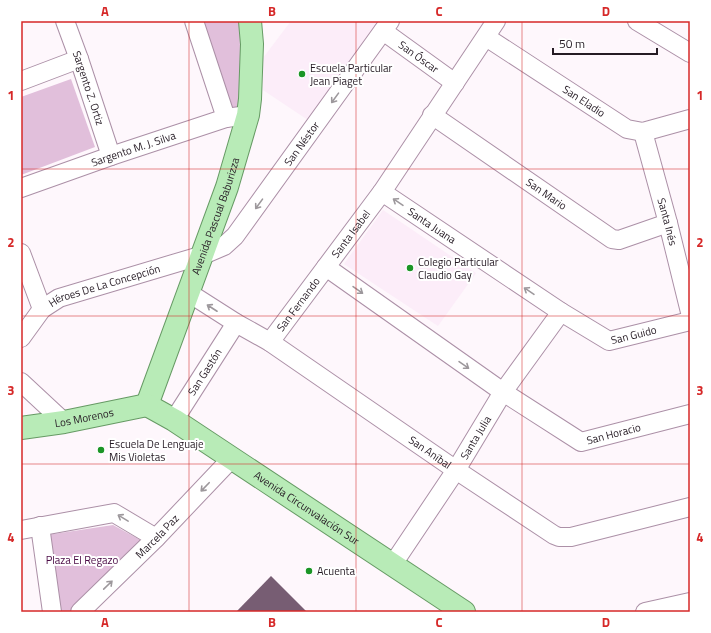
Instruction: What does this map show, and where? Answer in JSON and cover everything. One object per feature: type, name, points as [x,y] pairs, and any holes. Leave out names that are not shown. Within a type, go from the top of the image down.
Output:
[{"type":"main road","name":"Avenida Pascual Baburizza","points":[[147,405],[227,187],[248,115],[252,44],[250,21]]},
{"type":"main road","name":"Avenida Circunvalación Sur","points":[[147,405],[174,420],[464,612]]},
{"type":"main road","name":"Los Morenos","points":[[21,428],[64,422],[147,405]]},
{"type":"street","name":"Sargento Z. Ortiz","points":[[65,21],[111,156]]},
{"type":"street","points":[[194,21],[226,118]]},
{"type":"street","name":"Santa Isabel","points":[[496,21],[382,192],[326,267],[504,392]]},
{"type":"street","points":[[637,21],[690,53]]},
{"type":"street","name":"San Óscar","points":[[386,26],[455,82]]},
{"type":"street","name":"San Néstor","points":[[203,255],[224,246],[236,236],[386,26]]},
{"type":"street","name":"San Eladio","points":[[486,37],[627,129],[643,132]]},
{"type":"street","points":[[21,81],[79,59]]},
{"type":"street","name":"Sargento M. J. Silva","points":[[21,188],[111,156],[226,118],[248,115]]},
{"type":"street","name":"San Mario","points":[[432,115],[612,239],[619,240],[668,224]]},
{"type":"street","points":[[643,132],[690,119]]},
{"type":"street","name":"Santa Inés","points":[[643,132],[690,312]]},
{"type":"street","name":"Santa Juana","points":[[382,192],[561,312]]},
{"type":"street","points":[[21,253],[42,309]]},
{"type":"street","name":"Héroes De La Concepción","points":[[21,338],[42,309],[59,298],[203,255]]},
{"type":"street","name":"San Fernando","points":[[270,342],[326,267]]},
{"type":"street","name":"San Aníbal","points":[[189,293],[236,323],[270,342],[456,470],[554,535],[559,537],[571,537],[690,507]]},
{"type":"street","name":"San Guido","points":[[561,312],[609,341],[690,321]]},
{"type":"street","name":"Santa Julia","points":[[392,564],[456,470],[504,392],[561,312]]},
{"type":"street","name":"San Gastón","points":[[174,420],[236,323]]},
{"type":"street","points":[[21,382],[64,422]]},
{"type":"street","name":"San Horacio","points":[[504,392],[581,442],[690,414]]},
{"type":"street","name":"Marcela Paz","points":[[80,612],[156,538],[232,458]]},
{"type":"street","points":[[21,530],[114,513],[156,538]]},
{"type":"street","points":[[40,526],[52,612]]},
{"type":"street","points":[[645,612],[690,602]]},
{"type":"shaded area","name":"Escuela Particular Jean Piaget","points":[[291,21],[378,21],[308,120],[263,90],[263,58]]},
{"type":"shaded area","name":"Colegio Particular Claudio Gay","points":[[383,210],[476,273],[438,326],[344,264]]},
{"type":"green space","points":[[203,21],[240,21],[243,42],[243,109],[233,114]]},
{"type":"green space","points":[[71,79],[95,147],[21,175],[21,97]]},
{"type":"green space","name":"Plaza El Regazo","points":[[113,525],[144,542],[72,612],[59,612],[47,535]]},
{"type":"building","points":[[271,576],[307,612],[236,612]]},
{"type":"place","name":"Escuela Particular Jean Piaget","points":[[302,74]]},
{"type":"place","name":"Colegio Particular Claudio Gay","points":[[410,268]]},
{"type":"place","name":"Escuela De Lenguaje Mis Violetas","points":[[101,450]]},
{"type":"place","name":"Acuenta","points":[[309,571]]}]
